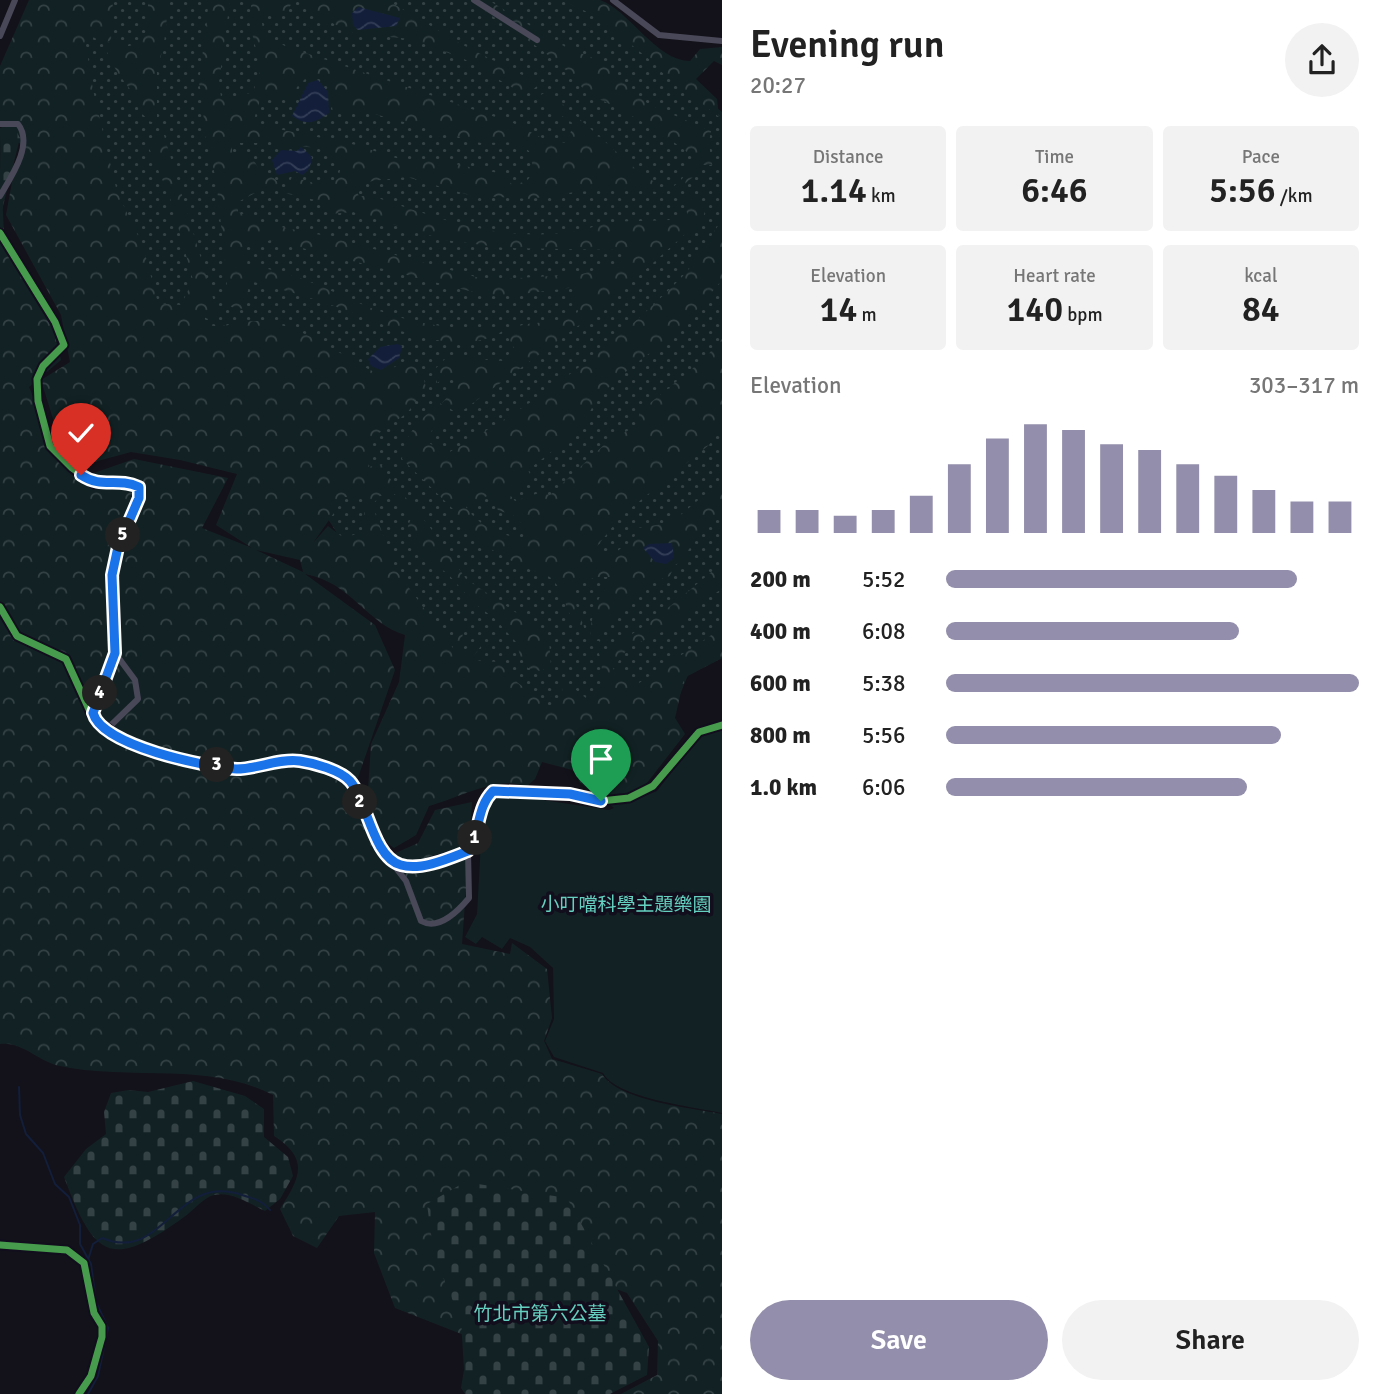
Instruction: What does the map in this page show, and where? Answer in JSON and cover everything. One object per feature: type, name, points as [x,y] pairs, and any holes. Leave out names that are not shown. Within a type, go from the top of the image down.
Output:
[{"type":"street","points":[[0,36],[15,0]]},
{"type":"street","points":[[474,0],[537,40]]},
{"type":"street","points":[[613,0],[663,36],[722,41]]},
{"type":"street","points":[[0,124],[18,124],[24,137],[19,161],[0,196]]},
{"type":"street","points":[[0,233],[55,322],[64,345],[43,366],[37,379],[38,401],[50,446],[72,468],[94,484],[127,482],[139,487],[139,498],[118,547],[112,575],[115,653],[92,716]]},
{"type":"street","points":[[0,607],[17,636],[66,659],[92,716],[107,729],[145,749],[179,760],[239,769],[298,761],[327,768],[349,780],[387,856],[406,881],[421,921],[425,924],[445,920],[469,898],[468,851],[478,829],[484,800],[493,791],[570,794],[601,801],[629,799],[653,786],[699,732],[718,726]]},
{"type":"street","points":[[107,729],[138,699],[135,680],[115,653]]},
{"type":"street","points":[[387,856],[400,865],[418,866],[468,851]]},
{"type":"street","points":[[0,1244],[67,1250],[84,1263],[94,1313],[102,1326],[102,1337],[91,1376],[79,1394]]},
{"type":"green space","points":[[29,0],[113,0],[111,40],[107,42],[129,46],[140,43],[148,28],[148,0],[169,0],[164,43],[157,72],[157,120],[151,122],[140,112],[132,92],[117,72],[102,42],[84,32],[93,90],[117,192],[143,246],[158,303],[181,305],[193,280],[170,198],[149,148],[152,139],[163,132],[218,315],[210,320],[184,307],[195,318],[215,326],[256,321],[283,326],[312,337],[381,375],[410,358],[422,371],[426,388],[407,413],[365,443],[374,448],[368,467],[384,464],[388,476],[429,526],[466,579],[527,620],[549,639],[551,667],[540,671],[528,668],[520,656],[517,643],[494,618],[474,603],[448,574],[418,552],[408,526],[412,516],[399,510],[395,494],[380,496],[372,505],[396,570],[453,648],[454,620],[464,627],[461,645],[464,651],[478,638],[481,646],[471,660],[498,662],[518,683],[550,707],[563,701],[562,687],[570,685],[587,699],[600,688],[602,675],[600,657],[590,640],[599,641],[605,650],[636,632],[722,563],[722,589],[696,605],[680,627],[659,633],[628,648],[613,669],[639,683],[722,628],[722,658],[684,678],[675,718],[685,734],[639,793],[617,810],[579,782],[576,771],[542,762],[535,779],[526,787],[503,783],[491,785],[429,806],[416,835],[394,848],[386,842],[367,806],[371,744],[399,682],[405,635],[380,622],[335,585],[305,574],[375,625],[395,670],[353,792],[374,835],[391,855],[418,843],[435,810],[472,802],[462,944],[510,954],[512,943],[547,969],[552,1018],[544,1041],[552,1059],[602,1074],[623,1091],[639,1097],[722,1114],[722,1394],[621,1394],[657,1375],[658,1341],[627,1293],[599,1283],[474,1339],[395,1308],[374,1253],[375,1212],[339,1216],[317,1248],[293,1236],[280,1209],[293,1188],[298,1170],[297,1161],[285,1144],[274,1136],[273,1095],[221,1078],[60,1066],[16,1046],[0,1044],[0,153],[4,234],[50,316],[61,360],[29,387],[59,459],[91,474],[134,459],[228,478],[202,528],[252,548],[216,525],[237,474],[180,460],[131,452],[94,462],[62,448],[41,380],[70,362],[61,315],[6,215],[12,182],[25,148],[0,126],[0,66]],"holes":[[[345,497],[366,497],[362,532],[344,538],[328,526],[313,543]],[[256,550],[300,560],[303,572]]]},
{"type":"green space","points":[[67,0],[584,0],[722,112],[722,658],[688,675],[672,714],[542,711],[431,654],[355,561],[324,513],[119,287]]},
{"type":"green space","points":[[209,0],[230,0],[219,82],[221,97],[227,100],[253,92],[261,69],[249,21],[252,0],[301,0],[292,2],[288,11],[261,17],[264,35],[285,46],[513,123],[544,139],[566,143],[574,124],[535,98],[548,91],[638,171],[656,183],[662,193],[633,188],[575,192],[530,199],[469,195],[407,177],[372,181],[356,190],[359,196],[372,196],[470,226],[519,234],[571,232],[608,223],[688,217],[683,197],[700,198],[706,207],[703,218],[604,307],[458,414],[442,403],[458,385],[454,372],[437,383],[434,370],[447,357],[503,361],[514,348],[505,332],[523,325],[569,317],[578,312],[574,285],[577,280],[569,288],[507,296],[477,293],[271,240],[243,247],[248,254],[247,266],[291,275],[376,310],[412,321],[470,329],[507,328],[488,338],[466,342],[442,341],[418,336],[318,301],[250,281],[244,309],[225,306],[227,280],[216,179],[203,128],[204,106],[199,83]],"holes":[[[307,77],[323,79],[329,88],[333,113],[367,112],[481,143],[515,142],[529,151],[534,171],[527,181],[513,185],[498,173],[450,163],[396,158],[356,145],[259,125],[255,116],[260,100],[294,96],[297,87]],[[269,139],[276,145],[318,148],[342,162],[338,179],[318,184],[292,177],[284,193],[320,201],[330,214],[353,212],[445,240],[505,248],[618,250],[624,256],[621,262],[582,274],[487,280],[326,236],[251,221],[250,217],[238,212],[238,202],[259,191],[280,190],[282,187],[274,178],[260,173],[250,157],[232,152],[232,143],[265,143]]]},
{"type":"green space","points":[[301,0],[387,0],[463,45],[540,84],[525,95],[464,59],[412,39],[355,34],[320,17]]},
{"type":"green space","points":[[468,0],[488,0],[567,48],[601,61],[648,104],[711,131],[709,143],[712,165],[700,165],[693,177],[676,191],[673,187],[682,179],[694,159],[687,152],[627,113],[587,95],[579,83],[551,57]]},
{"type":"green space","points":[[561,0],[600,0],[611,5],[654,44],[678,59],[690,61],[700,49],[722,47],[722,65],[714,61],[696,79],[717,99],[719,117],[659,70],[658,63],[650,60],[596,16]]},
{"type":"green space","points":[[13,125],[20,138],[1,214],[0,128]]},
{"type":"green space","points":[[722,220],[722,280],[677,333],[631,367],[599,396],[579,430],[528,470],[531,476],[510,495],[515,501],[539,493],[550,495],[605,444],[639,424],[639,412],[703,360],[722,339],[722,426],[709,445],[621,516],[595,549],[606,559],[633,540],[638,528],[677,518],[722,480],[722,507],[686,553],[685,558],[674,566],[670,576],[653,582],[596,639],[590,638],[596,606],[603,592],[614,581],[612,577],[596,577],[577,585],[573,596],[585,630],[582,630],[576,625],[553,580],[501,555],[465,530],[457,523],[456,512],[402,459],[403,450],[415,427],[440,403],[457,416],[432,430],[428,442],[446,454],[540,396],[600,351],[656,303],[687,271]],"holes":[[[489,495],[498,510],[517,517],[526,533],[522,538],[491,529],[477,520],[466,507]]]},
{"type":"green space","name":"小叮噹科學主題樂園","points":[[722,729],[722,1113],[639,1095],[611,1082],[603,1073],[554,1057],[545,1041],[554,1019],[553,968],[530,947],[510,938],[502,949],[482,937],[476,944],[465,937],[477,914],[483,804],[496,793],[609,810],[657,791],[703,732]]},
{"type":"green space","points":[[193,1081],[245,1096],[264,1109],[264,1137],[288,1157],[293,1176],[280,1199],[265,1211],[234,1196],[214,1195],[206,1198],[159,1234],[138,1245],[121,1249],[107,1247],[96,1239],[85,1225],[64,1177],[86,1149],[106,1134],[104,1112],[111,1093],[129,1090],[148,1092]]},
{"type":"green space","name":"竹北市第六公墓","points":[[465,1182],[567,1198],[649,1347],[647,1375],[610,1394],[465,1394],[461,1388],[464,1370],[461,1320],[434,1256],[427,1204]]},
{"type":"water","points":[[358,7],[400,18],[396,26],[358,30],[353,25],[352,13]]},
{"type":"water","points":[[318,80],[328,92],[329,113],[311,122],[292,116],[308,83]]},
{"type":"water","points":[[301,147],[312,157],[306,172],[302,175],[295,171],[277,175],[272,160],[281,150],[297,151]]},
{"type":"water","points":[[397,344],[402,346],[399,358],[381,370],[371,366],[368,359],[380,347]]},
{"type":"water","points":[[672,543],[674,558],[666,564],[655,562],[643,548],[649,544]]},
{"type":"waterway","points":[[19,1087],[20,1115],[26,1134],[43,1153],[55,1184],[69,1197],[80,1225],[80,1244],[91,1264],[96,1302],[108,1328],[98,1376],[88,1394]]},
{"type":"waterway","points":[[88,1260],[93,1244],[102,1238],[123,1243],[141,1239],[185,1205],[201,1196],[219,1191],[261,1202],[270,1210]]},
{"type":"cycle path","points":[[0,233],[55,322],[64,345],[43,366],[37,379],[38,401],[50,446],[72,468],[94,484],[127,482],[139,487],[139,498],[118,547],[112,575],[115,653],[92,716]]},
{"type":"cycle path","points":[[0,607],[17,636],[66,659],[92,716],[122,739],[179,760],[239,769],[298,760],[327,768],[349,780],[387,856],[400,865],[418,866],[468,851],[481,812],[493,791],[570,794],[601,801],[629,798],[653,786],[699,732],[722,725]]},
{"type":"cycle path","points":[[0,1245],[67,1250],[84,1263],[94,1313],[102,1326],[102,1337],[91,1376],[79,1394]]},
{"type":"route","points":[[81,475],[94,484],[127,482],[139,487],[137,506],[118,547],[112,575],[115,653],[92,716],[122,739],[179,760],[239,769],[298,761],[327,768],[349,780],[387,856],[400,865],[418,866],[468,851],[474,842],[484,800],[493,791],[504,789],[540,795],[570,794],[584,800],[601,801]]}]
